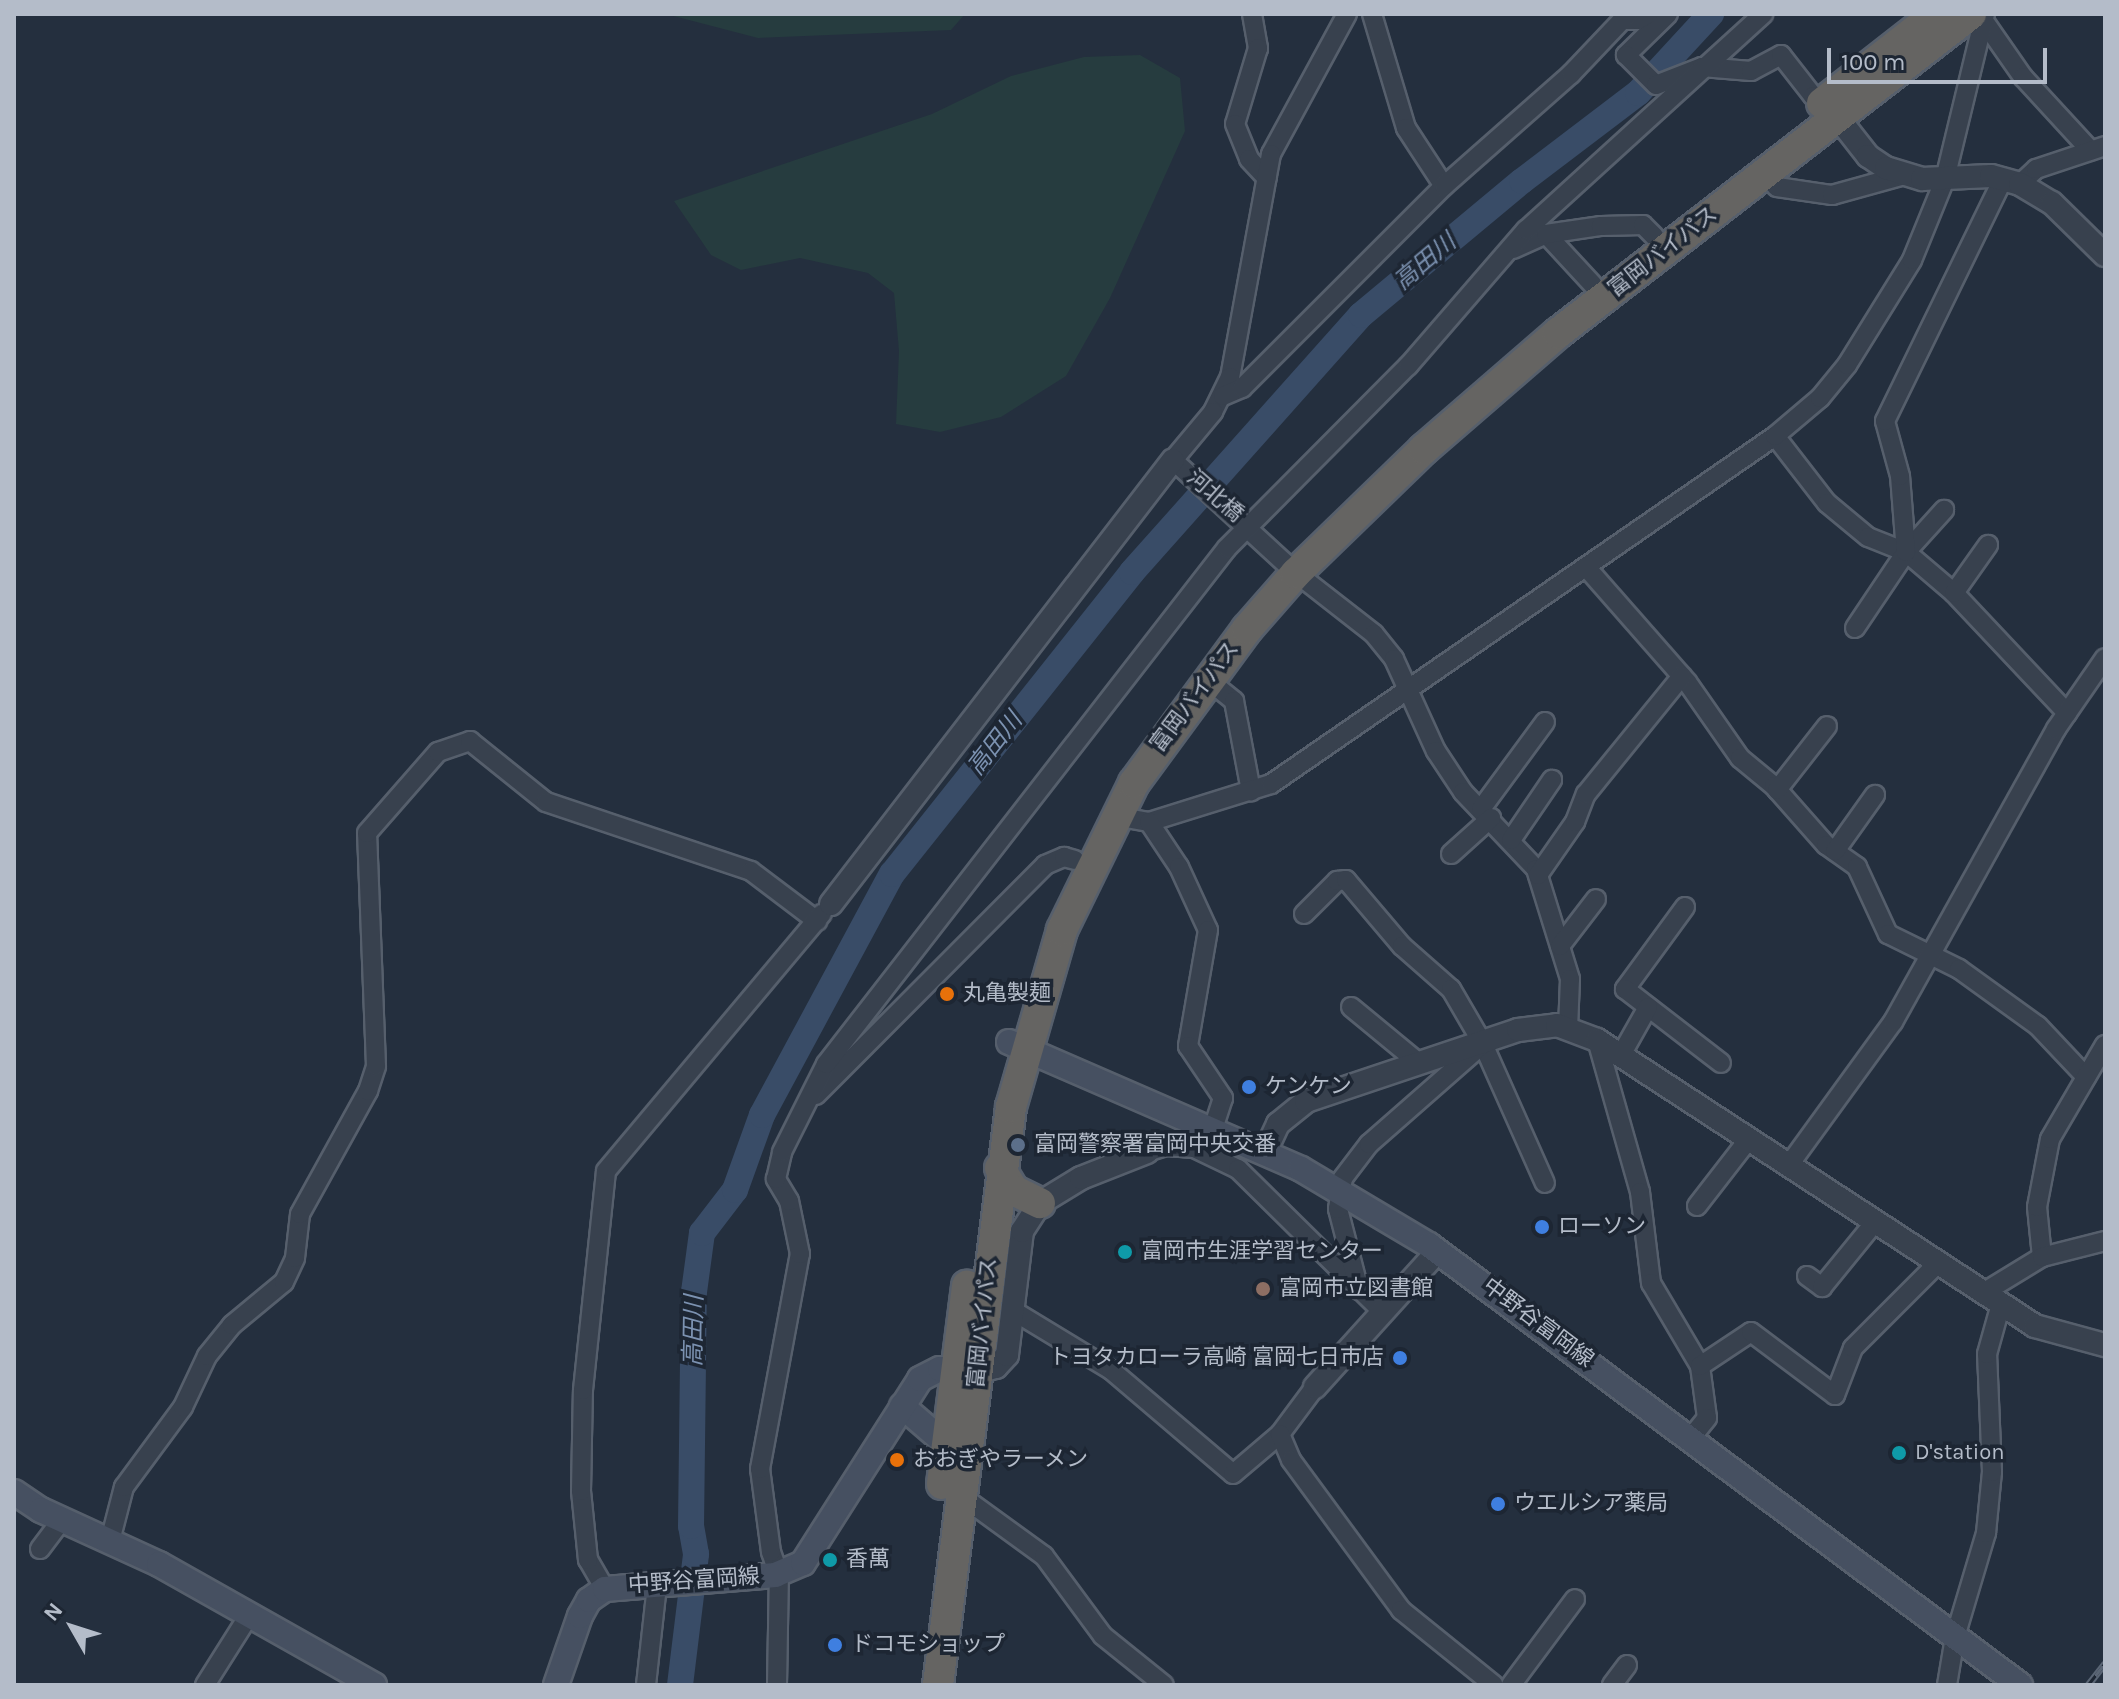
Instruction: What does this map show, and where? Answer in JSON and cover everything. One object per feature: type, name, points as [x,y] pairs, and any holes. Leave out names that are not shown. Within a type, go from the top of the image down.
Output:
[{"type":"highway","name":"富岡バイパス","points":[[920,1685],[946,1444],[967,1371],[1017,1044],[1062,930],[1115,816],[1207,679],[1290,564],[1490,390],[1764,174],[1936,14]]},
{"type":"highway","name":"富岡バイパス","points":[[938,1685],[960,1495],[983,1165],[1075,860],[1161,709],[1290,564],[1411,436],[1654,236],[1831,109],[1980,17]]},
{"type":"highway","points":[[1000,1168],[1013,1190],[1040,1203]]},
{"type":"main road","name":"中野谷富岡線","points":[[1017,1044],[1265,1152],[1338,1189],[1438,1251],[2020,1685]]},
{"type":"main road","name":"中野谷富岡線","points":[[556,1685],[580,1616],[589,1600],[605,1589],[777,1575],[803,1563],[902,1406],[927,1374],[967,1371]]},
{"type":"main road","points":[[902,1406],[946,1444]]},
{"type":"main road","points":[[14,1492],[374,1685]]},
{"type":"street","points":[[605,1589],[585,1547],[581,1491],[583,1390],[606,1171],[824,912],[1177,463],[1223,396],[1267,178],[1283,127],[1347,14]]},
{"type":"street","points":[[1372,14],[1406,128],[1444,186]]},
{"type":"street","points":[[1223,396],[1242,388],[1444,186],[1571,74],[1625,17],[1638,20],[1648,14]]},
{"type":"street","points":[[1668,14],[1626,55],[1656,85],[1707,66],[1751,71],[1781,55],[1813,96],[1831,109],[1868,156],[1904,175]]},
{"type":"street","points":[[777,1685],[777,1575],[760,1469],[800,1254],[789,1201],[776,1179],[801,1111],[826,1064],[913,949],[1250,526],[1408,366],[1509,251],[1605,155],[1763,14]]},
{"type":"street","points":[[1250,15],[1258,48],[1235,124],[1249,159],[1267,178]]},
{"type":"street","points":[[1906,552],[1900,476],[1885,421],[2011,181],[2098,148],[2023,77],[1980,17]]},
{"type":"street","points":[[1115,816],[1149,822],[1271,784],[1775,436],[1820,398],[1847,365],[1912,260],[1945,179],[1980,17]]},
{"type":"street","points":[[1764,174],[1777,187],[1832,195],[1904,175],[2011,181],[2052,203],[2105,255]]},
{"type":"street","points":[[1509,251],[1546,234],[1643,225],[1654,236]]},
{"type":"street","points":[[1546,234],[1593,285]]},
{"type":"street","points":[[1775,436],[1827,503],[1868,537],[1906,552],[1954,593],[2067,713]]},
{"type":"street","name":"河北橋","points":[[1177,463],[1374,634],[1408,690],[1436,751],[1463,792],[1511,840],[1538,875]]},
{"type":"street","points":[[1855,628],[1906,552],[1944,510]]},
{"type":"street","points":[[1954,593],[1988,545]]},
{"type":"street","points":[[1586,567],[1682,676],[1723,738],[1835,851],[1857,867],[1888,934],[1928,953],[2038,1026],[2086,1077]]},
{"type":"street","points":[[1789,1165],[1893,1022],[1928,953],[2067,713],[2105,658]]},
{"type":"street","points":[[1568,1028],[1570,979],[1538,875],[1575,822],[1586,794],[1682,676]]},
{"type":"street","points":[[1207,679],[1234,701],[1251,791]]},
{"type":"street","points":[[1451,854],[1486,813],[1545,722]]},
{"type":"street","points":[[1777,790],[1827,726]]},
{"type":"street","points":[[110,1541],[124,1487],[183,1407],[207,1356],[232,1325],[284,1282],[295,1258],[300,1214],[368,1091],[376,1066],[367,833],[438,752],[470,741],[546,802],[751,871],[824,912]]},
{"type":"street","points":[[1511,840],[1552,780]]},
{"type":"street","points":[[1835,851],[1875,795]]},
{"type":"street","points":[[1149,822],[1179,867],[1208,930],[1188,1046],[1223,1098],[1213,1129]]},
{"type":"street","points":[[801,1111],[1045,865],[1064,857],[1075,860]]},
{"type":"street","points":[[1304,914],[1337,881],[1346,880],[1402,946],[1451,989],[1483,1044],[1545,1183]]},
{"type":"street","points":[[1560,946],[1596,899]]},
{"type":"street","points":[[1685,907],[1625,989],[1721,1063]]},
{"type":"street","points":[[1351,1007],[1419,1063]]},
{"type":"street","points":[[1621,1055],[1648,1007]]},
{"type":"street","points":[[1265,1152],[1278,1124],[1306,1101],[1537,1025],[1568,1028],[1597,1040],[1621,1055],[1992,1298],[2056,1335],[2103,1350]]},
{"type":"street","points":[[1597,1040],[1640,1192],[1651,1283],[1700,1366],[1707,1418],[1690,1439]]},
{"type":"street","points":[[1359,1290],[1338,1209],[1338,1189],[1358,1155],[1483,1044]]},
{"type":"street","points":[[2042,1257],[2037,1207],[2050,1139],[2105,1045]]},
{"type":"street","points":[[1697,1206],[1749,1139]]},
{"type":"street","points":[[967,1371],[996,1367],[1007,1355],[1022,1231],[1040,1203],[1081,1178],[1147,1152],[1180,1146],[1228,1162],[1383,1312]]},
{"type":"street","points":[[1807,1276],[1822,1287],[1875,1222]]},
{"type":"street","points":[[1947,1685],[1955,1637],[1986,1533],[1992,1472],[1987,1354],[1992,1298],[2042,1257],[2105,1241]]},
{"type":"street","points":[[1012,1310],[1111,1370],[1233,1474],[1280,1434],[1315,1387],[1438,1251]]},
{"type":"street","points":[[1700,1366],[1751,1332],[1835,1395],[1853,1348],[1937,1264]]},
{"type":"street","points":[[1280,1434],[1291,1460],[1381,1587],[1401,1610],[1494,1685]]},
{"type":"street","points":[[960,1495],[1044,1556],[1103,1636],[1164,1685]]},
{"type":"street","points":[[40,1549],[62,1520]]},
{"type":"street","points":[[646,1685],[661,1585]]},
{"type":"street","points":[[1511,1685],[1575,1599]]},
{"type":"street","points":[[205,1685],[248,1617]]},
{"type":"street","points":[[1612,1685],[1627,1665]]},
{"type":"green space","points":[[666,14],[965,14],[951,30],[758,38]]},
{"type":"green space","points":[[1140,55],[1180,78],[1185,131],[1110,298],[1066,376],[1001,417],[940,432],[896,424],[899,351],[894,293],[868,273],[800,258],[741,270],[711,255],[674,201],[932,114],[1011,76],[1084,57]]},
{"type":"waterway","name":"高田川","points":[[680,1685],[696,1554],[691,1526],[694,1292],[702,1233],[735,1190],[762,1115],[892,874],[1132,572],[1361,315],[1522,181],[1638,93],[1711,14]]},
{"type":"railway","points":[[2088,1685],[2105,1663]]},
{"type":"place","name":"丸亀製麺","points":[[947,994]]},
{"type":"place","name":"ケンケン","points":[[1249,1087]]},
{"type":"place","name":"富岡警察署富岡中央交番","points":[[1018,1145]]},
{"type":"place","name":"ローソン","points":[[1542,1227]]},
{"type":"place","name":"富岡市生涯学習センター","points":[[1125,1252]]},
{"type":"place","name":"富岡市立図書館","points":[[1263,1289]]},
{"type":"place","name":"トヨタカローラ高崎 富岡七日市店","points":[[1400,1358]]},
{"type":"place","name":"D'station","points":[[1899,1453]]},
{"type":"place","name":"おおぎやラーメン","points":[[897,1460]]},
{"type":"place","name":"ウエルシア薬局","points":[[1498,1504]]},
{"type":"place","name":"香萬","points":[[830,1560]]},
{"type":"place","name":"ドコモショップ","points":[[835,1645]]}]
